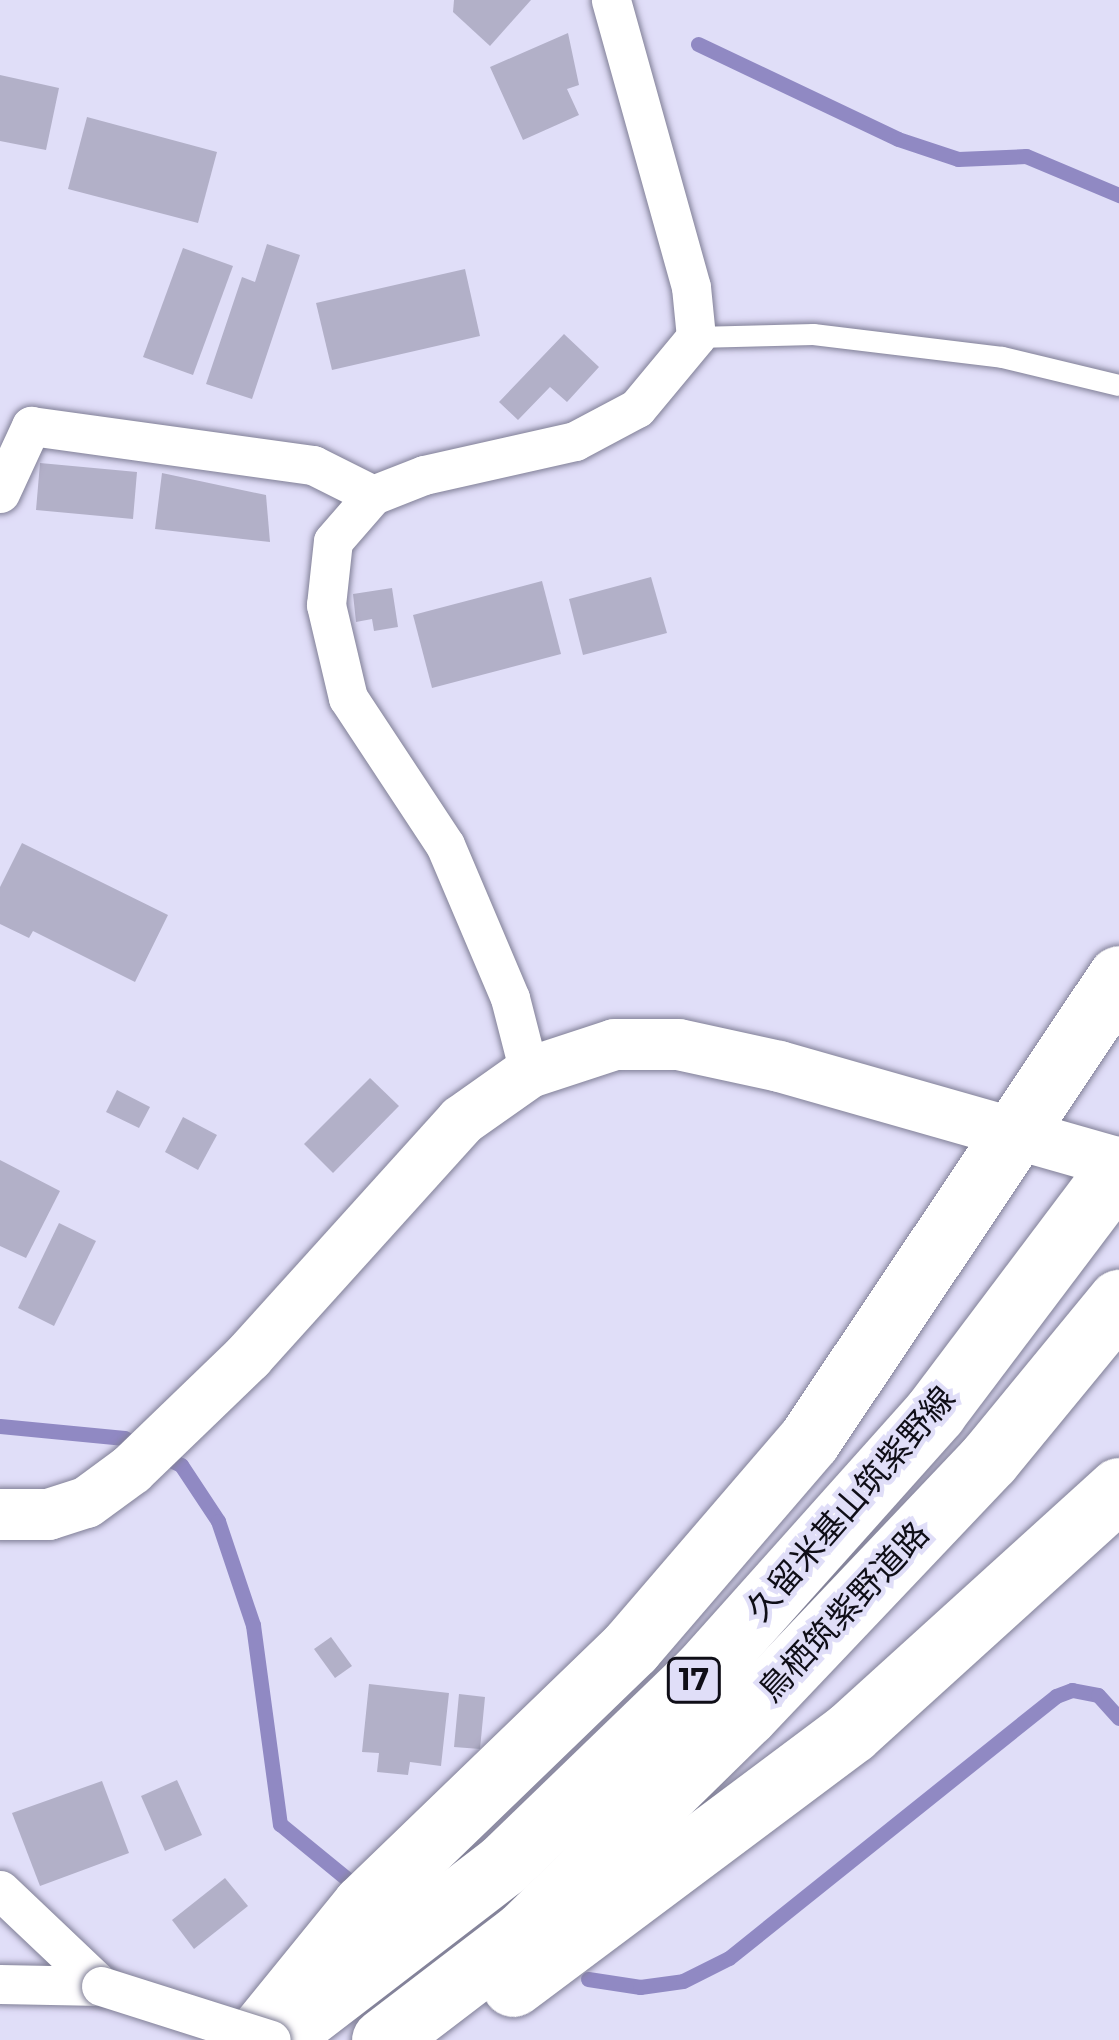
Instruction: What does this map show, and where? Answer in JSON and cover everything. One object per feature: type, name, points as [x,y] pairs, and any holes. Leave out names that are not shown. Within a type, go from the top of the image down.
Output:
[{"type":"main road","points":[[254,2040],[363,1906],[632,1647],[808,1440],[1119,976]]},
{"type":"main road","name":"久留米基山筑紫野線","points":[[273,2040],[503,1865],[702,1673],[935,1412],[1055,1259],[1119,1166]]},
{"type":"main road","name":"鳥栖筑紫野道路","points":[[383,2040],[523,1933],[746,1715],[989,1459],[1119,1301]]},
{"type":"main road","points":[[420,2040],[539,1970],[850,1732],[1119,1489]]},
{"type":"street","points":[[529,1072],[510,998],[445,845],[348,698],[326,605],[333,541],[373,495],[575,441],[637,407],[696,337],[691,286],[611,0]]},
{"type":"street","points":[[0,493],[32,426],[314,465],[373,495]]},
{"type":"street","points":[[0,1514],[48,1514],[86,1502],[131,1468],[174,1431],[461,1120],[529,1072],[614,1044],[678,1044],[1016,1130],[1119,1166]]},
{"type":"street","points":[[0,1890],[101,1986]]},
{"type":"street","points":[[0,1984],[101,1986],[273,2040]]},
{"type":"lane","points":[[696,337],[813,334],[1002,357],[1119,385]]},
{"type":"building","points":[[454,0],[531,0],[490,46],[453,12]]},
{"type":"building","points":[[568,33],[579,85],[567,89],[579,115],[523,140],[490,67]]},
{"type":"building","points":[[0,75],[59,88],[46,150],[0,141]]},
{"type":"building","points":[[87,117],[217,152],[198,223],[68,189]]},
{"type":"building","points":[[267,244],[300,255],[252,399],[206,384],[242,277],[255,282]]},
{"type":"building","points":[[183,248],[233,266],[193,375],[143,357]]},
{"type":"building","points":[[465,269],[480,336],[332,370],[316,303]]},
{"type":"building","points":[[564,334],[599,367],[567,402],[550,387],[518,420],[499,402]]},
{"type":"building","points":[[40,463],[137,472],[133,519],[36,510]]},
{"type":"building","points":[[162,473],[266,495],[270,542],[155,529]]},
{"type":"building","points":[[651,577],[667,633],[583,655],[569,599]]},
{"type":"building","points":[[542,581],[561,654],[432,688],[413,615]]},
{"type":"building","points":[[392,588],[398,627],[374,631],[372,619],[356,622],[353,594]]},
{"type":"building","points":[[22,843],[168,915],[135,982],[33,931],[29,938],[0,924],[0,887]]},
{"type":"building","points":[[370,1078],[399,1106],[333,1173],[304,1144]]},
{"type":"building","points":[[117,1090],[150,1107],[139,1128],[106,1112]]},
{"type":"building","points":[[183,1117],[217,1135],[198,1170],[165,1152]]},
{"type":"building","points":[[0,1160],[60,1191],[26,1258],[0,1246]]},
{"type":"building","points":[[59,1223],[96,1241],[54,1326],[18,1308]]},
{"type":"building","points":[[331,1637],[352,1666],[335,1678],[314,1649]]},
{"type":"building","points":[[369,1684],[449,1693],[441,1766],[410,1762],[408,1775],[377,1772],[379,1753],[362,1752]]},
{"type":"building","points":[[459,1694],[485,1697],[480,1749],[454,1747]]},
{"type":"building","points":[[177,1780],[202,1835],[165,1851],[141,1796]]},
{"type":"building","points":[[102,1781],[129,1853],[40,1886],[12,1813]]},
{"type":"building","points":[[225,1878],[248,1906],[194,1949],[172,1920]]},
{"type":"waterway","points":[[698,44],[898,139],[958,159],[1026,156],[1119,195]]},
{"type":"waterway","points":[[0,1426],[124,1438],[181,1465],[218,1521],[253,1625],[280,1824],[346,1878]]},
{"type":"waterway","points":[[588,1979],[640,1987],[683,1981],[729,1958],[1056,1696],[1072,1690],[1098,1695],[1119,1718]]}]
